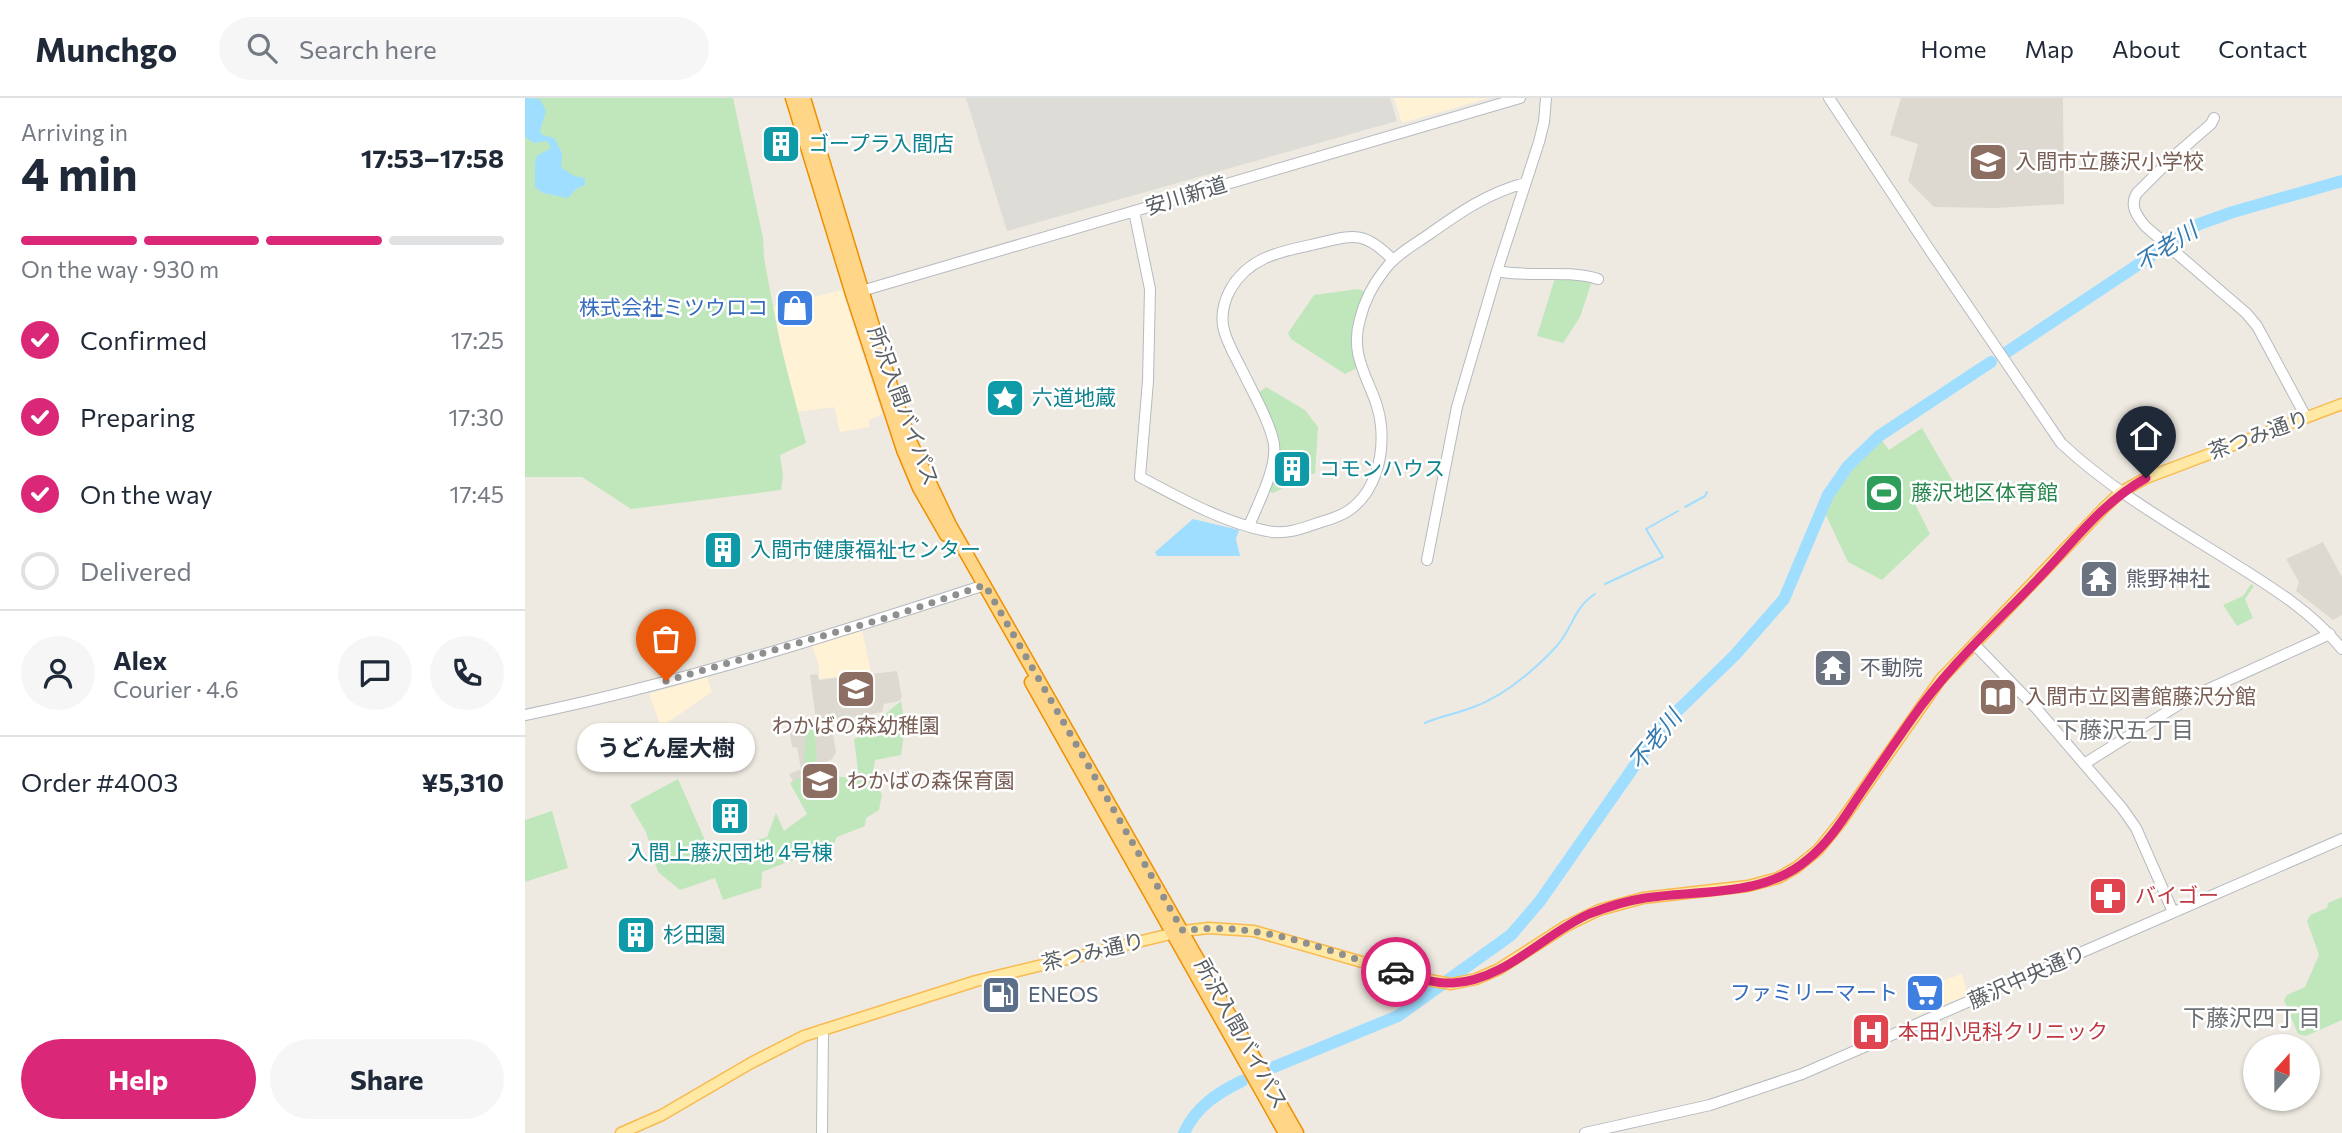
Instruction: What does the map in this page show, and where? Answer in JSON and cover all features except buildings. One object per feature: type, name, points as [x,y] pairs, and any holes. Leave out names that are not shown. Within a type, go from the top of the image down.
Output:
[{"type":"highway","name":"所沢入間バイパス","points":[[792,98],[857,292]]},
{"type":"highway","name":"所沢入間バイパス","points":[[804,98],[894,425],[919,488],[981,586],[1253,1066],[1285,1133]]},
{"type":"highway","name":"所沢入間バイパス","points":[[1264,1086],[1297,1133]]},
{"type":"main road","name":"茶つみ通り","points":[[621,1133],[662,1115],[789,1043],[823,1030],[976,981],[1177,932],[1209,928],[1254,931],[1410,976],[1438,982],[1461,983],[1499,969],[1566,926],[1599,910],[1643,898],[1727,890],[1778,878],[1807,860],[1840,823],[1940,680],[2121,492],[2168,469],[2342,404]]},
{"type":"street","name":"安川新道","points":[[857,292],[1520,98]]},
{"type":"street","points":[[1427,560],[1457,407],[1539,142],[1546,98]]},
{"type":"street","points":[[1829,98],[2050,429],[2081,461],[2121,492],[2300,607],[2330,634],[2342,649]]},
{"type":"street","points":[[2214,118],[2211,124],[2174,156],[2133,199],[2137,215],[2157,237],[2246,313],[2257,326],[2306,417]]},
{"type":"street","points":[[1134,211],[1150,289],[1148,381],[1140,477],[1192,504],[1249,526],[1269,532],[1296,531],[1347,512],[1369,489],[1379,457],[1381,424],[1359,363],[1357,332],[1370,291],[1393,260],[1468,206],[1509,187],[1525,183]]},
{"type":"street","points":[[1249,526],[1272,466],[1274,445],[1242,369],[1226,340],[1223,319],[1230,292],[1241,274],[1271,254],[1351,236],[1375,243],[1393,260]]},
{"type":"street","points":[[1497,271],[1526,275],[1573,273],[1598,279]]},
{"type":"street","points":[[525,715],[610,698],[889,617],[981,586]]},
{"type":"street","points":[[2084,764],[2189,698],[2330,634]]},
{"type":"street","points":[[1974,645],[2036,708],[2122,808],[2136,828],[2173,912]]},
{"type":"street","name":"藤沢中央通り","points":[[1585,1133],[1675,1114],[1768,1087],[1918,1025],[2342,839]]},
{"type":"street","points":[[822,1133],[823,1030]]},
{"type":"shaded area","points":[[966,98],[1390,98],[1397,121],[1007,231]]},
{"type":"shaded area","points":[[1394,98],[1489,98],[1402,123]]},
{"type":"shaded area","name":"入間市立藤沢小学校","points":[[1901,98],[2063,98],[2064,204],[1995,208],[1934,207],[1908,181],[1918,144],[1890,135]]},
{"type":"shaded area","points":[[842,290],[882,414],[869,420],[869,427],[840,432],[834,407],[796,412],[773,307]]},
{"type":"shaded area","points":[[2323,542],[2342,577],[2342,615],[2333,620],[2296,591],[2299,582],[2286,559]]},
{"type":"shaded area","points":[[862,630],[871,673],[819,679],[819,666],[812,646]]},
{"type":"shaded area","name":"わかばの森幼稚園","points":[[897,671],[902,697],[899,701],[884,704],[882,712],[825,723],[823,719],[816,720],[810,675],[817,674],[819,680]]},
{"type":"shaded area","points":[[707,677],[712,692],[661,727],[649,694]]},
{"type":"shaded area","name":"わかばの森保育園","points":[[819,724],[822,729],[832,729],[836,752],[832,759],[819,765],[830,781],[823,838],[789,774],[801,769],[797,748],[792,747],[789,728]]},
{"type":"shaded area","points":[[1962,974],[1968,995],[1917,1015],[1911,991]]},
{"type":"green space","points":[[525,98],[733,98],[763,238],[764,258],[780,343],[806,443],[780,455],[783,475],[781,490],[631,509],[582,477],[525,477]]},
{"type":"green space","points":[[1555,278],[1592,281],[1580,317],[1563,343],[1537,336]]},
{"type":"green space","points":[[1358,289],[1366,292],[1357,368],[1345,374],[1291,339],[1288,333],[1314,295]]},
{"type":"green space","points":[[1266,387],[1305,410],[1318,427],[1315,473],[1273,493],[1266,490],[1277,459],[1256,395]]},
{"type":"green space","name":"藤沢地区体育館","points":[[1922,428],[1954,483],[1915,504],[1930,534],[1882,580],[1848,562],[1823,509],[1851,465],[1880,438],[1889,450]]},
{"type":"green space","points":[[2251,584],[2254,586],[2245,599],[2253,618],[2237,626],[2223,605],[2243,596]]},
{"type":"green space","points":[[901,701],[905,726],[901,755],[875,760],[872,780],[882,794],[879,810],[866,818],[865,826],[837,837],[834,844],[762,872],[761,888],[723,900],[715,878],[680,890],[658,872],[646,832],[630,805],[678,779],[711,854],[767,837],[776,813],[784,831],[807,814],[790,783],[803,776],[806,730],[815,725],[817,764],[822,769],[836,776],[859,778],[854,739],[877,730],[883,716]]},
{"type":"green space","points":[[552,811],[568,868],[525,882],[525,820]]},
{"type":"green space","points":[[2342,897],[2342,1020],[2310,1034],[2298,1034],[2284,1000],[2287,995],[2305,987],[2319,955],[2307,921],[2310,915],[2327,908],[2328,903]]},
{"type":"water","points":[[525,98],[540,99],[546,111],[540,131],[542,135],[554,138],[562,153],[561,167],[574,176],[585,178],[585,185],[576,189],[568,198],[543,193],[535,187],[537,156],[551,148],[547,141],[534,143],[525,137]]},
{"type":"water","points":[[1193,519],[1239,530],[1236,539],[1240,556],[1157,556],[1155,552]]},
{"type":"waterway","name":"不老川","points":[[2007,352],[2199,224],[2342,181]]},
{"type":"waterway","name":"不老川","points":[[1274,1067],[1398,1016],[1511,935],[1540,901],[1663,725],[1735,655],[1784,599],[1828,495],[1848,466],[1879,436],[1991,362]]},
{"type":"waterway","points":[[1685,507],[1705,496],[1707,492]]},
{"type":"waterway","points":[[1605,584],[1663,557],[1646,529],[1678,511]]},
{"type":"waterway","points":[[1425,723],[1483,703],[1516,683],[1554,649],[1582,606],[1595,594]]},
{"type":"waterway","name":"不老川","points":[[1184,1133],[1208,1102],[1242,1081]]},
{"type":"way so far","points":[[666,681],[889,617],[985,585],[1183,931],[1201,928],[1254,931],[1396,972]]},
{"type":"place","name":"ゴープラ入間店","points":[[781,144]]},
{"type":"place","name":"入間市立藤沢小学校","points":[[1988,162]]},
{"type":"place","name":"株式会社ミツウロコ","points":[[795,308]]},
{"type":"place","name":"六道地蔵","points":[[1005,398]]},
{"type":"place","name":"コモンハウス","points":[[1292,469]]},
{"type":"place","name":"藤沢地区体育館","points":[[1884,493]]},
{"type":"place","name":"入間市健康福祉センター","points":[[723,550]]},
{"type":"place","name":"熊野神社","points":[[2099,579]]},
{"type":"place","name":"不動院","points":[[1833,668]]},
{"type":"place","name":"うどん屋大樹","points":[[666,681]]},
{"type":"place","name":"わかばの森幼稚園","points":[[856,689]]},
{"type":"place","name":"入間市立図書館藤沢分館","points":[[1998,697]]},
{"type":"place","name":"わかばの森保育園","points":[[820,781]]},
{"type":"place","name":"入間上藤沢団地 4号棟","points":[[730,816]]},
{"type":"place","name":"バイゴー","points":[[2108,896]]},
{"type":"place","name":"杉田園","points":[[636,935]]},
{"type":"place","name":"ファミリーマート","points":[[1925,993]]},
{"type":"place","name":"ENEOS","points":[[1001,995]]},
{"type":"place","name":"本田小児科クリニック","points":[[1871,1032]]},
{"type":"district","name":"下藤沢五丁目","points":[[2125,730]]},
{"type":"district","name":"下藤沢四丁目","points":[[2252,1018]]},
{"type":"route","points":[[1396,972],[1438,982],[1461,983],[1499,969],[1566,926],[1599,910],[1643,898],[1748,886],[1790,872],[1818,850],[1840,823],[1911,720],[1954,664],[2104,508],[2121,492],[2146,478]]}]
